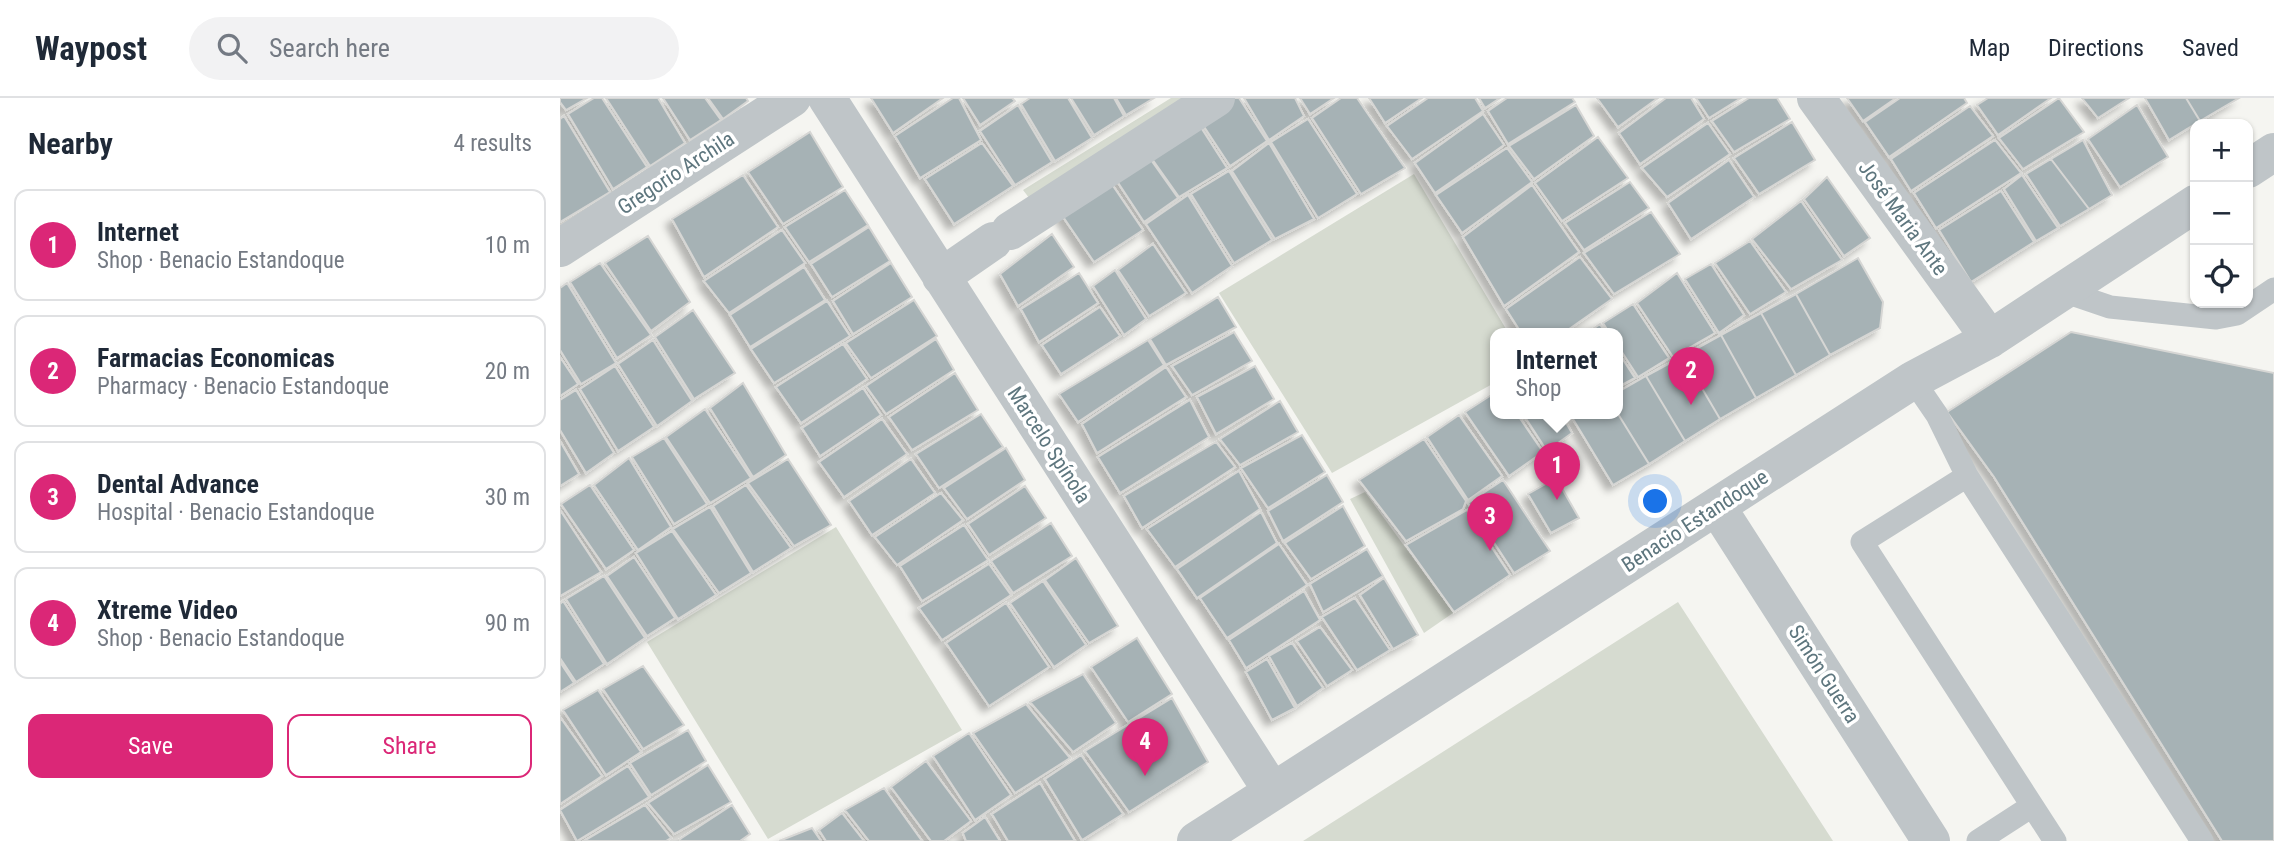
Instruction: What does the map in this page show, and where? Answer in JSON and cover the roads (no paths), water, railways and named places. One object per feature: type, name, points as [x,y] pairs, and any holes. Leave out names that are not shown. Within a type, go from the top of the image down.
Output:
[{"type":"street","name":"Gregorio Archila","points":[[560,248],[792,98]]},
{"type":"street","name":"Marcelo Spínola","points":[[827,98],[1272,791]]},
{"type":"street","points":[[941,277],[1216,98]]},
{"type":"street","name":"José Maria Ante","points":[[1816,98],[1990,339]]},
{"type":"street","points":[[2253,166],[2274,152]]},
{"type":"street","name":"Benacio Estandoque","points":[[1196,841],[1913,380],[1990,339],[2190,207]]},
{"type":"street","name":"Simón Guerra","points":[[1717,507],[1931,841]]},
{"type":"lane","points":[[2063,291],[2110,307],[2216,318],[2237,314],[2274,289]]},
{"type":"lane","points":[[1913,380],[1937,415],[1967,476],[2202,841]]},
{"type":"lane","points":[[1967,476],[1862,542],[2054,841]]},
{"type":"lane","points":[[1978,841],[2032,806]]},
{"type":"place","name":"Farmacias Economicas","points":[[1691,405]]},
{"type":"place","name":"Internet","points":[[1557,500]]},
{"type":"place","name":"Dental Advance","points":[[1490,551]]},
{"type":"place","name":"Xtreme Video","points":[[1145,776]]}]
